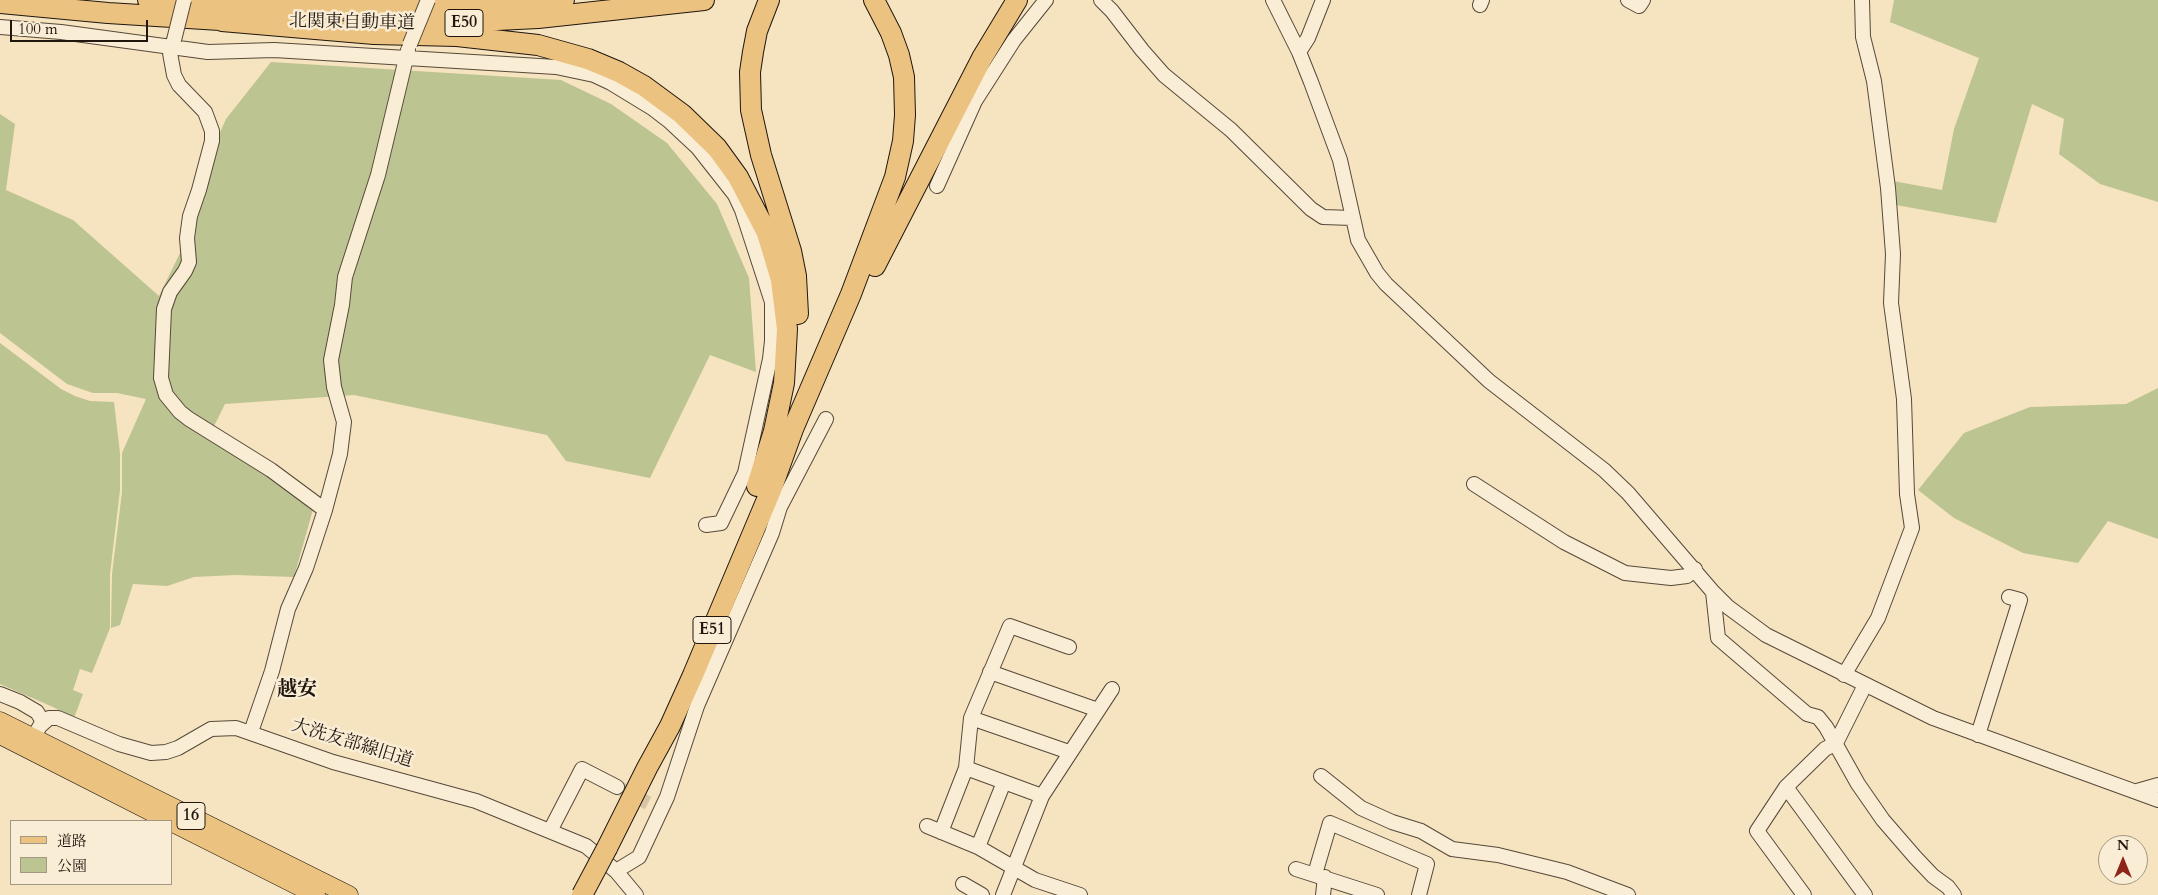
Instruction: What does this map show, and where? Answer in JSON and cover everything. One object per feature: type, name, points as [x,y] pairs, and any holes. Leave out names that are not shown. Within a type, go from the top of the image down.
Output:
[{"type":"highway","name":"北関東自動車道","points":[[148,0],[224,6],[348,9],[456,7],[564,0]]},
{"type":"highway","name":"北関東自動車道","points":[[0,3],[222,21],[372,24],[458,23],[563,16],[704,0]]},
{"type":"highway","points":[[764,488],[793,429],[874,235],[900,156],[905,115],[904,77],[899,55],[891,34],[874,0]]},
{"type":"highway","points":[[764,488],[886,242],[982,58],[1017,0]]},
{"type":"highway","points":[[764,488],[789,400],[794,369],[798,319],[796,276],[791,251],[761,155],[751,110],[750,72],[752,52],[767,6]]},
{"type":"highway","points":[[222,21],[374,34],[496,40],[538,45],[588,58],[620,72],[644,86],[682,114],[717,148],[738,177],[767,233],[781,280],[787,330],[784,383],[764,488]]},
{"type":"highway","name":"E51","points":[[582,895],[646,768],[663,722],[764,488]]},
{"type":"main road","name":"16","points":[[0,721],[30,743],[166,820]]},
{"type":"main road","name":"16","points":[[0,735],[30,743],[349,895]]},
{"type":"main road","name":"16","points":[[172,823],[316,895]]},
{"type":"street","points":[[184,0],[170,53],[174,75],[179,85],[204,112],[212,131],[212,141],[190,216],[187,238],[188,262],[185,271],[170,292],[164,309],[161,378],[166,395],[180,412],[272,470],[325,510]]},
{"type":"street","points":[[250,732],[272,671],[288,609],[306,568],[325,510],[343,439],[344,422],[334,387],[331,360],[345,277],[378,175],[407,51],[428,0]]},
{"type":"street","points":[[937,186],[975,101],[1014,40],[1046,0]]},
{"type":"street","points":[[1101,0],[1164,75],[1231,130],[1311,209],[1323,217],[1352,218]]},
{"type":"street","points":[[1273,0],[1299,52],[1340,160],[1352,218],[1363,251],[1386,284],[1502,392],[1604,470],[1628,493],[1713,592],[1743,620],[1766,635],[1933,718],[2158,800]]},
{"type":"street","points":[[1299,52],[1308,38],[1323,0]]},
{"type":"street","points":[[1628,0],[1639,6],[1643,0]]},
{"type":"street","points":[[1844,675],[1878,618],[1912,528],[1907,494],[1904,399],[1891,303],[1893,254],[1889,196],[1874,81],[1863,37],[1862,0]]},
{"type":"street","points":[[0,27],[173,44],[208,52],[274,50],[407,51],[556,67],[594,75],[631,95],[669,121],[698,148],[735,195],[742,210],[772,302],[772,341],[745,473],[721,523],[706,525]]},
{"type":"street","points":[[616,871],[639,857],[656,807],[668,797],[697,706],[772,532],[780,507],[826,419]]},
{"type":"street","points":[[1474,484],[1564,542],[1625,573],[1671,578],[1687,576],[1695,569]]},
{"type":"street","points":[[1713,592],[1718,638],[1807,714],[1818,717],[1836,743],[1858,784],[1884,820],[1915,857],[1933,876],[1948,887],[1954,895]]},
{"type":"street","points":[[1978,735],[2020,600],[2009,596]]},
{"type":"street","points":[[941,832],[966,768],[971,718],[1010,626],[1069,647]]},
{"type":"street","points":[[990,672],[1098,710]]},
{"type":"street","points":[[1804,895],[1757,831],[1786,787],[1825,749],[1836,743],[1865,685]]},
{"type":"street","points":[[1003,895],[1042,796],[1112,689]]},
{"type":"street","points":[[0,694],[20,702],[37,712],[43,722],[30,743]]},
{"type":"street","name":"大洗友部線旧道","points":[[43,722],[50,718],[58,718],[119,744],[151,753],[166,752],[178,748],[211,729],[236,728],[250,732],[333,762],[476,800],[586,846],[616,871],[636,895]]},
{"type":"street","points":[[971,718],[1069,752]]},
{"type":"street","points":[[966,768],[1042,796]]},
{"type":"street","points":[[550,831],[582,769],[617,787]]},
{"type":"street","points":[[1320,776],[1361,808],[1392,822],[1422,830],[1452,849],[1498,855],[1567,872],[1628,895]]},
{"type":"street","points":[[978,847],[1004,782]]},
{"type":"street","points":[[2137,791],[2158,785]]},
{"type":"street","points":[[1786,787],[1865,895]]},
{"type":"street","points":[[1323,895],[1320,876],[1330,823],[1427,864],[1419,895]]},
{"type":"street","points":[[926,826],[978,847],[1014,866],[1035,880],[1080,895]]},
{"type":"street","points":[[1296,868],[1375,895]]},
{"type":"street","points":[[963,884],[982,895]]},
{"type":"green space","points":[[1894,0],[2158,0],[2158,202],[2100,184],[2059,154],[2064,119],[2032,104],[1996,223],[1896,205],[1893,181],[1942,190],[1954,129],[1979,58],[1890,22]]},
{"type":"green space","points":[[271,62],[561,80],[611,104],[667,143],[717,204],[749,278],[756,372],[710,355],[650,478],[566,461],[547,435],[354,395],[225,404],[211,432],[314,506],[294,577],[236,575],[194,577],[167,586],[133,584],[120,625],[111,628],[112,574],[122,492],[122,453],[146,399],[117,393],[93,393],[67,384],[0,333],[0,114],[15,124],[6,190],[73,220],[159,296],[184,245],[188,205],[226,119]]},
{"type":"green space","points":[[0,343],[61,389],[90,401],[114,402],[120,453],[120,490],[110,574],[110,628],[92,673],[80,669],[73,690],[83,694],[74,718],[0,684]]},
{"type":"green space","points":[[2158,388],[2158,539],[2108,521],[2078,563],[2023,553],[1954,518],[1918,490],[1964,433],[2030,407],[2126,404]]},
{"type":"tunnel","points":[[617,787],[650,804]]},
{"type":"district","name":"越安","points":[[297,690]]}]
